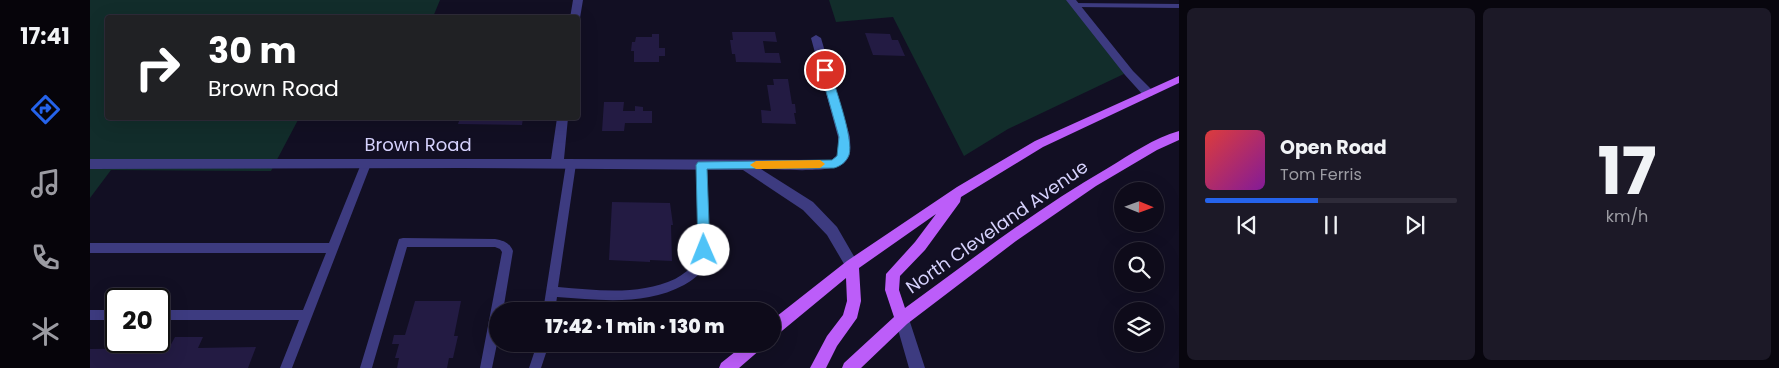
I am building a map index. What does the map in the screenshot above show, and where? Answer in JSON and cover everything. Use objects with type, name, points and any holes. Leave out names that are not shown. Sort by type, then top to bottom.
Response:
[{"type":"main road","points":[[781,323],[852,265],[960,190],[1039,144],[1179,79]]},
{"type":"main road","name":"North Cleveland Avenue","points":[[850,368],[902,319],[1011,238],[1092,183],[1179,135]]},
{"type":"main road","points":[[902,319],[892,290],[893,274],[920,246],[960,190]]},
{"type":"main road","points":[[818,368],[832,341],[850,318],[854,301],[852,265]]},
{"type":"main road","points":[[727,368],[746,352]]},
{"type":"street","points":[[576,15],[578,0]]},
{"type":"street","points":[[1073,3],[1129,73],[1148,93]]},
{"type":"street","name":"Brown Road","points":[[90,164],[834,164],[844,154],[844,137],[816,38]]},
{"type":"street","points":[[557,164],[562,120]]},
{"type":"street","points":[[747,165],[808,206],[832,231],[852,265]]},
{"type":"street","points":[[902,319],[917,368]]},
{"type":"lane","points":[[1073,3],[1179,6]]},
{"type":"lane","points":[[286,368],[366,164]]},
{"type":"lane","points":[[550,302],[571,164]]},
{"type":"lane","points":[[552,292],[644,294],[678,283],[702,265],[704,242],[702,165]]},
{"type":"lane","points":[[366,368],[403,242],[495,243],[504,245],[508,251],[486,368]]},
{"type":"lane","points":[[90,248],[333,248]]},
{"type":"lane","points":[[90,314],[105,315]]},
{"type":"lane","points":[[170,315],[306,315]]},
{"type":"lane","points":[[535,368],[540,352]]},
{"type":"green space","points":[[90,0],[440,0],[434,15],[105,15],[105,120],[298,120],[271,171],[111,170],[90,198]]},
{"type":"green space","points":[[829,0],[1071,0],[1128,72],[1008,129],[964,156],[893,17],[836,22]]},
{"type":"building","points":[[732,32],[775,32],[777,42],[763,41],[765,53],[779,53],[781,63],[736,62],[735,54],[732,54],[730,40],[733,40]]},
{"type":"building","points":[[865,33],[890,34],[892,40],[898,40],[905,56],[873,55]]},
{"type":"building","points":[[652,34],[659,34],[659,48],[665,48],[665,56],[659,56],[659,62],[634,62],[634,51],[631,51],[632,42],[635,42],[636,37],[652,37]]},
{"type":"building","points":[[773,79],[788,79],[792,104],[795,104],[796,124],[762,123],[761,110],[771,111],[767,85],[774,85]]},
{"type":"building","points":[[604,102],[624,102],[623,111],[635,111],[635,106],[643,107],[643,111],[652,111],[652,123],[625,123],[624,131],[602,131]]},
{"type":"building","points":[[459,120],[523,120],[522,125],[458,124]]},
{"type":"building","points":[[612,202],[670,203],[673,225],[671,225],[672,261],[609,260]]},
{"type":"building","points":[[415,301],[461,301],[454,336],[458,336],[453,358],[449,358],[447,368],[397,368],[399,358],[395,358],[399,344],[392,344],[394,335],[405,335]]},
{"type":"building","points":[[175,337],[203,337],[198,348],[256,347],[248,368],[90,368],[90,349],[105,349],[105,353],[170,353],[170,346]]},
{"type":"slow traffic","points":[[756,165],[820,164]]},
{"type":"route","points":[[704,250],[702,165],[834,164],[841,159],[844,154],[844,137],[825,70]]}]
